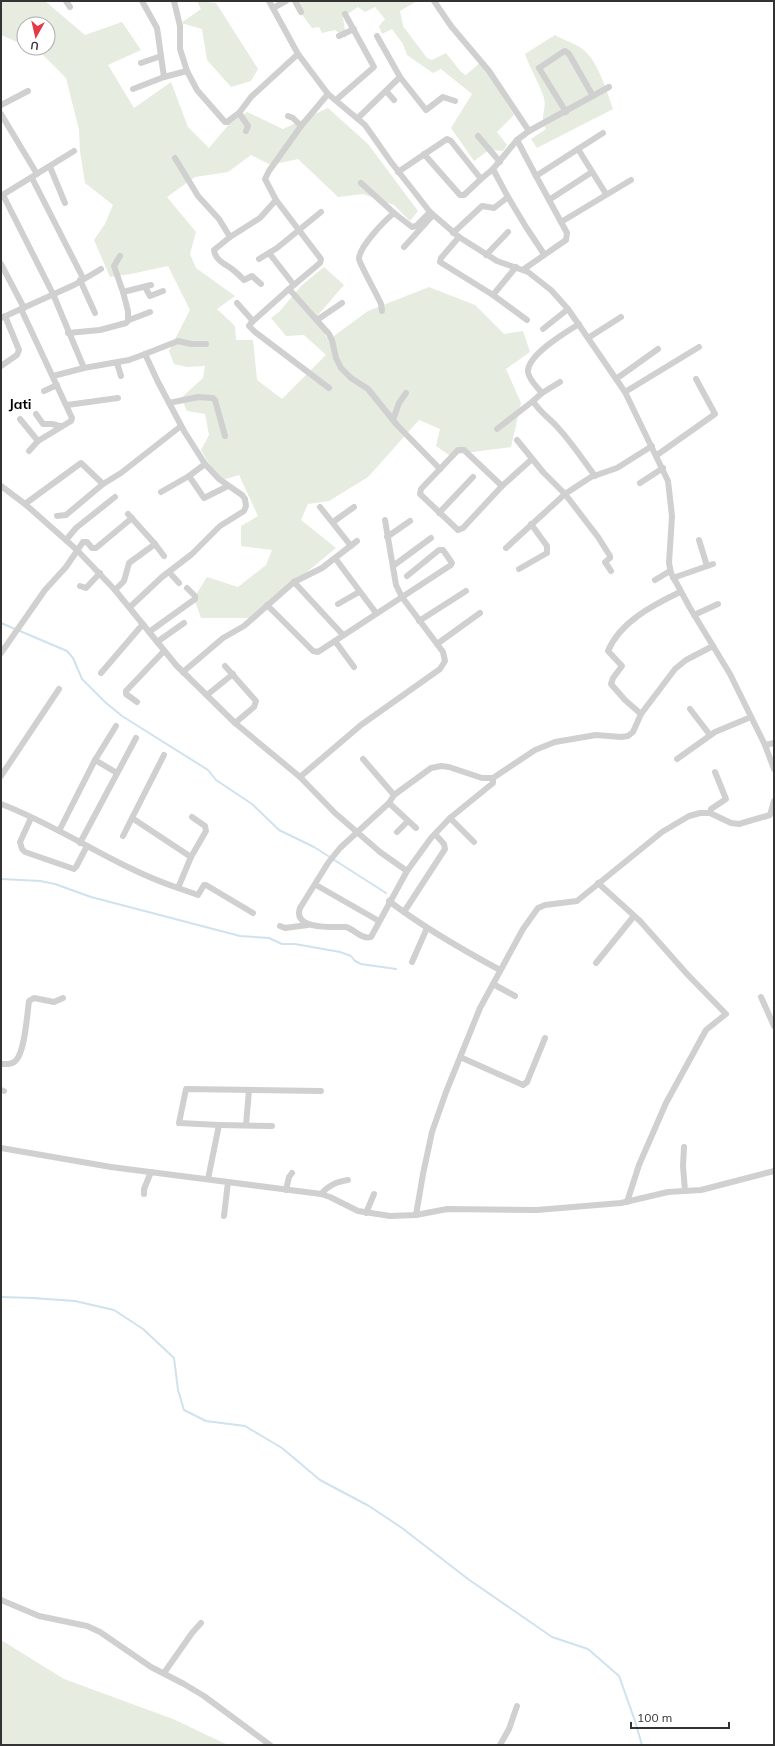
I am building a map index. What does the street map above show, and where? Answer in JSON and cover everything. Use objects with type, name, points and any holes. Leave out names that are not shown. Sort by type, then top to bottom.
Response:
[{"type":"street","points":[[66,1],[70,7]]},
{"type":"street","points":[[142,1],[157,28],[164,78]]},
{"type":"street","points":[[174,1],[180,26],[180,49],[187,71],[198,90],[224,122],[227,122],[239,113],[251,98],[298,54]]},
{"type":"street","points":[[269,1],[298,54],[328,94],[358,118],[431,213],[453,233],[486,255],[497,262],[524,269],[551,290],[579,324],[625,392],[657,455],[668,481],[672,513],[670,571],[680,592],[730,674],[765,745],[774,769]]},
{"type":"street","points":[[273,8],[286,1]]},
{"type":"street","points":[[294,1],[301,12]]},
{"type":"street","points":[[434,1],[451,26],[489,71],[529,131]]},
{"type":"street","points":[[336,100],[374,67],[346,14]]},
{"type":"street","points":[[339,36],[354,30]]},
{"type":"street","points":[[376,36],[400,77],[426,110],[443,97],[456,101]]},
{"type":"street","points":[[566,112],[539,69],[540,66],[557,55],[567,52],[593,96]]},
{"type":"street","points":[[141,63],[161,56]]},
{"type":"street","points":[[133,89],[187,71]]},
{"type":"street","points":[[358,118],[400,77]]},
{"type":"street","points":[[424,154],[460,195],[464,195],[500,162],[517,140],[529,131],[609,87]]},
{"type":"street","points":[[1,105],[28,91]]},
{"type":"street","points":[[386,91],[394,100]]},
{"type":"street","points":[[328,94],[301,126],[266,175],[266,182],[276,200],[321,257],[321,261],[249,326],[254,332],[329,388]]},
{"type":"street","points":[[239,113],[248,126],[246,131]]},
{"type":"street","points":[[1,114],[35,176],[82,279],[95,313]]},
{"type":"street","points":[[288,116],[293,118],[301,126]]},
{"type":"street","points":[[536,176],[603,133]]},
{"type":"street","points":[[478,136],[500,162]]},
{"type":"street","points":[[398,172],[445,140],[449,139],[481,179]]},
{"type":"street","points":[[517,140],[567,233],[566,240],[524,269]]},
{"type":"street","points":[[578,148],[606,194]]},
{"type":"street","points":[[74,151],[2,196],[53,294],[68,333],[74,342],[84,368]]},
{"type":"street","points":[[175,158],[198,196],[219,219],[230,237]]},
{"type":"street","points":[[50,167],[65,203]]},
{"type":"street","points":[[493,169],[508,197],[544,254]]},
{"type":"street","points":[[549,200],[592,172]]},
{"type":"street","points":[[561,222],[631,180]]},
{"type":"street","points":[[362,183],[394,213],[412,227],[416,226],[431,213]]},
{"type":"street","points":[[453,233],[482,206],[493,208],[508,197]]},
{"type":"street","points":[[261,284],[252,276],[244,280],[232,269],[223,265],[214,254],[214,250],[230,237],[260,218],[276,200]]},
{"type":"street","points":[[259,259],[269,253],[321,212]]},
{"type":"street","points":[[382,311],[381,304],[360,261],[360,256],[375,231],[394,213]]},
{"type":"street","points":[[404,247],[431,213]]},
{"type":"street","points":[[486,255],[508,232]]},
{"type":"street","points":[[459,237],[441,258],[440,262],[493,295],[527,320]]},
{"type":"street","points":[[269,253],[291,287],[329,334],[336,358],[341,368],[351,378],[368,388],[393,420],[440,469]]},
{"type":"street","points":[[120,256],[114,266],[128,311],[128,320]]},
{"type":"street","points":[[1,264],[67,405],[72,420],[60,426],[38,441],[29,451]]},
{"type":"street","points":[[493,295],[516,267]]},
{"type":"street","points":[[1,366],[17,355],[19,350],[3,317],[53,294],[101,269]]},
{"type":"street","points":[[122,292],[151,285]]},
{"type":"street","points":[[144,287],[150,296],[163,291]]},
{"type":"street","points":[[236,303],[253,321]]},
{"type":"street","points":[[317,320],[342,303]]},
{"type":"street","points":[[543,329],[568,309]]},
{"type":"street","points":[[68,333],[113,328],[126,323],[128,320],[150,312]]},
{"type":"street","points":[[588,338],[622,317]]},
{"type":"street","points":[[542,393],[529,376],[529,366],[546,348],[579,324]]},
{"type":"street","points":[[53,376],[84,368],[117,363],[178,341],[191,344],[206,344]]},
{"type":"street","points":[[625,392],[700,347]]},
{"type":"street","points":[[616,379],[658,349]]},
{"type":"street","points":[[130,607],[169,572],[192,554],[220,526],[246,509],[245,500],[219,479],[205,464],[181,426],[145,354]]},
{"type":"street","points":[[117,363],[121,376]]},
{"type":"street","points":[[657,455],[715,414],[696,379]]},
{"type":"street","points":[[497,429],[533,402],[542,393],[560,382]]},
{"type":"street","points":[[44,391],[57,385]]},
{"type":"street","points":[[393,420],[399,403],[406,394]]},
{"type":"street","points":[[67,405],[118,398]]},
{"type":"street","points":[[169,403],[192,398],[213,398],[215,400],[225,436]]},
{"type":"street","points":[[533,402],[561,431],[595,476]]},
{"type":"street","points":[[36,414],[43,424],[60,426]]},
{"type":"street","points":[[20,419],[38,441]]},
{"type":"street","points":[[57,516],[66,515],[103,484],[121,473],[181,426]]},
{"type":"street","points":[[517,440],[532,459],[565,494],[604,546],[610,557],[605,562],[611,571]]},
{"type":"street","points":[[506,548],[565,494],[595,476],[617,468],[652,446]]},
{"type":"street","points":[[502,486],[464,450],[458,450],[421,489],[419,493],[457,529],[460,529],[502,486],[532,459]]},
{"type":"street","points":[[25,504],[81,463],[103,484]]},
{"type":"street","points":[[161,492],[189,476],[205,464]]},
{"type":"street","points":[[640,483],[663,468]]},
{"type":"street","points":[[189,476],[204,498],[228,486]]},
{"type":"street","points":[[439,513],[472,477]]},
{"type":"street","points":[[1,486],[25,504],[66,540],[100,573],[130,607],[164,651],[183,672],[235,723],[300,777],[356,832],[380,852],[407,871]]},
{"type":"street","points":[[66,540],[76,528],[115,497]]},
{"type":"street","points":[[320,507],[350,546]]},
{"type":"street","points":[[333,522],[354,507]]},
{"type":"street","points":[[1,653],[46,590],[85,542],[92,548],[96,548],[130,516],[164,556]]},
{"type":"street","points":[[300,777],[356,729],[444,665],[445,656],[402,597],[396,585],[385,520]]},
{"type":"street","points":[[387,537],[410,521]]},
{"type":"street","points":[[520,569],[548,551],[547,546],[531,524]]},
{"type":"street","points":[[393,566],[431,538]]},
{"type":"street","points":[[673,578],[710,565],[699,540]]},
{"type":"street","points":[[183,672],[223,638],[244,626],[294,582],[315,572],[357,541]]},
{"type":"street","points":[[115,590],[124,580],[128,563],[155,544]]},
{"type":"street","points":[[267,605],[313,651],[318,652],[452,563],[441,549],[407,576]]},
{"type":"street","points":[[335,558],[376,613]]},
{"type":"street","points":[[654,580],[670,571]]},
{"type":"street","points":[[169,572],[179,583]]},
{"type":"street","points":[[80,586],[86,588],[100,573]]},
{"type":"street","points":[[294,582],[343,635]]},
{"type":"street","points":[[149,632],[195,599],[195,596],[187,588]]},
{"type":"street","points":[[419,620],[466,591]]},
{"type":"street","points":[[338,604],[359,592]]},
{"type":"street","points":[[641,714],[625,700],[611,684],[613,678],[622,666],[608,651],[618,634],[632,621],[650,608],[680,592]]},
{"type":"street","points":[[694,615],[718,604]]},
{"type":"street","points":[[437,644],[480,613]]},
{"type":"street","points":[[157,642],[184,623]]},
{"type":"street","points":[[101,673],[143,624]]},
{"type":"street","points":[[335,640],[354,666]]},
{"type":"street","points":[[309,925],[301,919],[299,913],[334,855],[356,832],[389,803],[394,795],[431,768],[441,766],[458,768],[482,778],[493,778],[535,750],[555,742],[596,735],[621,737],[628,736],[633,732],[641,714],[678,666],[713,646]]},
{"type":"street","points":[[137,702],[126,694],[126,691],[164,651]]},
{"type":"street","points":[[225,666],[256,699],[257,703],[235,723]]},
{"type":"street","points":[[207,695],[232,674]]},
{"type":"street","points":[[1,776],[59,689]]},
{"type":"street","points":[[690,709],[710,735]]},
{"type":"street","points":[[677,760],[720,729],[751,717]]},
{"type":"street","points":[[59,831],[95,760],[116,726]]},
{"type":"street","points":[[80,842],[136,738]]},
{"type":"street","points":[[765,745],[774,742]]},
{"type":"street","points":[[123,836],[164,755]]},
{"type":"street","points":[[363,759],[394,795]]},
{"type":"street","points":[[95,760],[117,773]]},
{"type":"street","points":[[710,813],[711,809],[726,799],[715,772]]},
{"type":"street","points":[[280,926],[285,928],[309,925],[346,927],[366,938],[372,935],[389,901],[407,871],[435,834],[450,818],[493,783],[493,778]]},
{"type":"street","points":[[416,1215],[432,1132],[460,1057],[480,1008],[500,970],[523,930],[539,907],[577,901],[677,822],[694,814],[710,813],[731,823],[743,823],[770,816],[774,801]]},
{"type":"street","points":[[389,803],[416,828]]},
{"type":"street","points":[[1,804],[59,831],[142,875],[198,895],[204,885],[206,885],[253,913]]},
{"type":"street","points":[[178,888],[191,857],[206,828],[192,817]]},
{"type":"street","points":[[31,818],[20,842],[22,849],[25,852],[74,869],[87,846]]},
{"type":"street","points":[[132,818],[144,824],[191,857]]},
{"type":"street","points":[[450,818],[474,842]]},
{"type":"street","points":[[397,832],[408,821]]},
{"type":"street","points":[[404,912],[444,850],[444,844],[435,834]]},
{"type":"street","points":[[598,883],[658,940],[687,974],[726,1014],[706,1030],[666,1103],[641,1158],[627,1202]]},
{"type":"street","points":[[316,885],[379,921]]},
{"type":"street","points":[[389,901],[427,928],[462,950],[500,970]]},
{"type":"street","points":[[596,963],[634,916]]},
{"type":"street","points":[[412,962],[427,928]]},
{"type":"street","points":[[493,984],[515,996]]},
{"type":"street","points":[[761,997],[774,1026]]},
{"type":"street","points":[[1,1064],[10,1064],[18,1058],[23,1041],[31,999],[34,998],[54,1002],[64,998]]},
{"type":"street","points":[[460,1057],[523,1085],[527,1082],[545,1038]]},
{"type":"street","points":[[272,1126],[180,1124],[186,1089],[321,1092]]},
{"type":"street","points":[[246,1125],[249,1090]]},
{"type":"street","points":[[208,1179],[219,1125]]},
{"type":"street","points":[[684,1147],[683,1166],[685,1191]]},
{"type":"street","points":[[1,1148],[112,1167],[321,1194],[366,1213],[390,1216],[416,1215],[447,1209],[537,1210],[627,1202],[668,1192],[701,1190],[774,1172]]},
{"type":"street","points":[[144,1194],[144,1189],[151,1172]]},
{"type":"street","points":[[286,1190],[289,1177],[292,1173]]},
{"type":"street","points":[[321,1194],[333,1184],[348,1180]]},
{"type":"street","points":[[224,1216],[228,1182]]},
{"type":"street","points":[[366,1213],[374,1194]]},
{"type":"street","points":[[1,1600],[44,1617],[71,1622],[95,1629],[151,1667],[204,1696],[270,1745]]},
{"type":"street","points":[[164,1673],[184,1643],[200,1623]]},
{"type":"street","points":[[500,1745],[509,1729],[517,1706]]},
{"type":"shaded area","points":[[1,1],[45,1],[85,35],[122,22],[141,50],[108,65],[134,108],[171,82],[188,127],[209,148],[230,123],[247,112],[283,129],[328,108],[368,144],[418,211],[410,221],[394,205],[363,194],[338,197],[298,159],[271,165],[251,155],[228,172],[195,177],[167,197],[196,232],[190,254],[196,268],[235,296],[217,309],[235,326],[236,340],[253,340],[257,380],[282,399],[326,355],[304,335],[286,336],[271,318],[279,312],[302,285],[324,267],[344,285],[318,315],[326,337],[334,336],[368,311],[429,287],[475,305],[504,334],[523,331],[530,352],[506,369],[521,403],[511,447],[449,455],[436,446],[440,429],[419,420],[368,477],[329,501],[308,504],[301,520],[336,548],[251,618],[201,618],[194,598],[207,577],[238,587],[266,565],[272,550],[241,546],[241,526],[258,516],[239,475],[219,481],[201,450],[209,435],[205,414],[187,411],[181,398],[203,378],[205,366],[187,367],[174,364],[169,351],[190,310],[168,266],[110,277],[94,240],[105,224],[113,205],[85,183],[80,151],[79,130],[66,78],[44,56],[56,56],[56,16],[16,16],[16,42],[1,35]]},
{"type":"shaded area","points":[[197,1],[216,3],[258,69],[251,81],[231,87],[207,60],[202,29],[181,23],[201,9]]},
{"type":"shaded area","points":[[292,1],[417,1],[400,11],[403,26],[427,58],[432,60],[446,53],[461,72],[466,75],[481,62],[514,115],[497,132],[507,145],[503,151],[489,150],[474,161],[451,128],[472,94],[441,69],[433,73],[407,55],[403,44],[392,29],[382,34],[379,26],[385,19],[375,7],[365,12],[358,7],[343,17],[346,38],[335,30],[322,33],[319,27],[312,28]]},
{"type":"shaded area","points":[[555,35],[580,47],[591,58],[602,80],[613,109],[537,148],[531,139],[546,129],[543,121],[545,102],[525,54]]},
{"type":"shaded area","points":[[1,1640],[64,1679],[173,1719],[228,1745],[1,1745]]},
{"type":"waterway","points":[[1,623],[67,651],[73,658],[82,679],[105,702],[122,716],[208,770],[216,780],[252,804],[279,830],[314,847],[386,893]]},
{"type":"waterway","points":[[1,879],[40,881],[55,884],[91,897],[240,936],[269,938],[282,944],[295,944],[340,952],[351,956],[355,961],[361,964],[396,969]]},
{"type":"waterway","points":[[1,1297],[75,1301],[114,1310],[143,1329],[174,1358],[178,1390],[184,1410],[206,1421],[245,1426],[282,1448],[320,1480],[369,1506],[402,1528],[468,1579],[552,1637],[588,1649],[619,1676],[642,1745]]},
{"type":"district","name":"Jati","points":[[20,404]]}]
